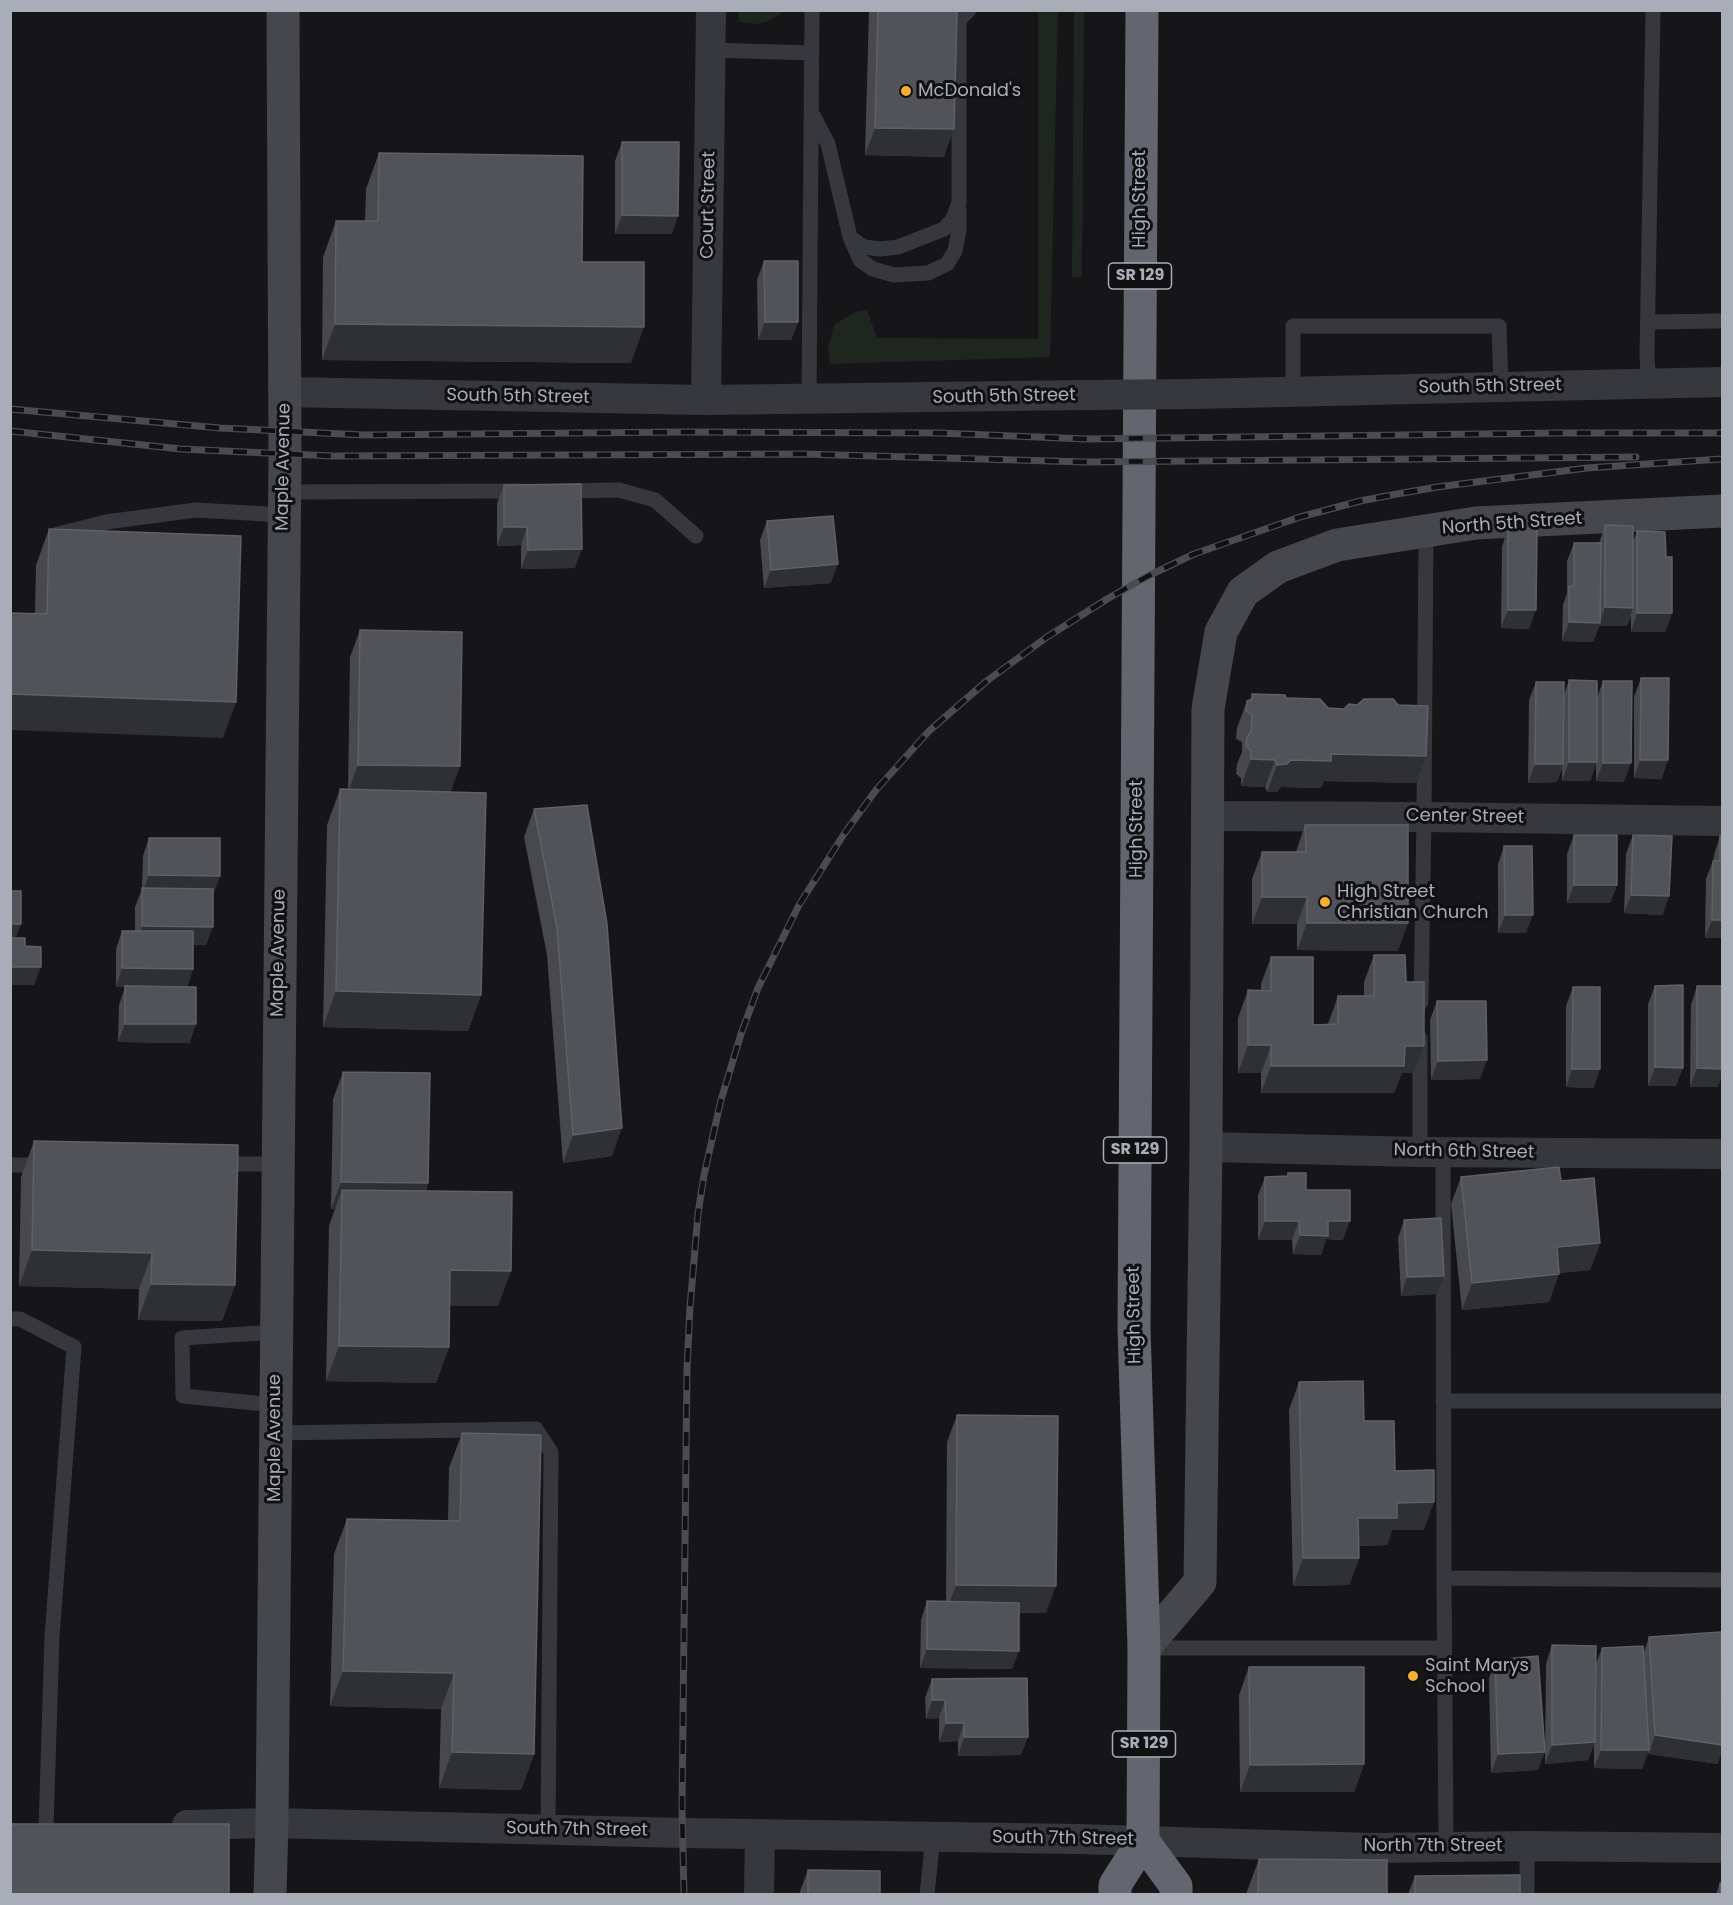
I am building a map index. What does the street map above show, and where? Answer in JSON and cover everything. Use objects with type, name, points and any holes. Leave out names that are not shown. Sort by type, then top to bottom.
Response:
[{"type":"highway","name":"High Street","points":[[1142,10],[1134,1328],[1144,1648],[1143,1841]]},
{"type":"highway","points":[[1115,1894],[1115,1885],[1143,1841],[1176,1886],[1176,1894]]},
{"type":"street","name":"Maple Avenue","points":[[270,1894],[285,392],[283,10]]},
{"type":"street","name":"Court Street","points":[[706,400],[711,10]]},
{"type":"street","name":"South 5th Street","points":[[285,392],[809,400],[1722,382]]},
{"type":"street","name":"North 5th Street","points":[[1208,816],[1208,709],[1221,633],[1243,591],[1278,567],[1337,545],[1476,523],[1722,511]]},
{"type":"street","points":[[1144,1648],[1200,1582],[1208,816]]},
{"type":"street","name":"Center Street","points":[[1208,816],[1722,821]]},
{"type":"street","name":"North 6th Street","points":[[1206,1147],[1432,1152],[1722,1154]]},
{"type":"street","name":"South 7th Street","points":[[166,1826],[272,1823],[1143,1841]]},
{"type":"street","points":[[759,1894],[760,1834]]},
{"type":"street","name":"North 7th Street","points":[[1143,1841],[1372,1848],[1527,1846],[1722,1848]]},
{"type":"lane","points":[[809,400],[813,10]]},
{"type":"lane","points":[[812,113],[828,144],[850,237],[860,260],[873,269],[894,275],[928,273],[947,264],[955,251],[959,230],[959,20],[969,10]]},
{"type":"lane","points":[[1649,383],[1653,10]]},
{"type":"lane","points":[[711,50],[812,53]]},
{"type":"lane","points":[[850,237],[864,246],[880,249],[898,247],[944,229],[952,219],[959,202]]},
{"type":"lane","points":[[1648,322],[1722,321]]},
{"type":"lane","points":[[1293,391],[1293,326],[1499,326],[1501,387]]},
{"type":"lane","points":[[58,534],[105,522],[196,510],[542,491],[619,490],[655,500],[696,536]]},
{"type":"lane","points":[[1426,531],[1419,1113],[1432,1152],[1443,1401],[1446,1847]]},
{"type":"lane","points":[[205,1164],[277,1164]]},
{"type":"lane","points":[[10,1165],[56,1165]]},
{"type":"lane","points":[[10,1319],[20,1319],[74,1347],[52,1637],[46,1828]]},
{"type":"lane","points":[[276,1332],[182,1338],[183,1396],[275,1419],[536,1429],[551,1452],[548,1830]]},
{"type":"lane","points":[[1443,1401],[1722,1401]]},
{"type":"lane","points":[[1444,1578],[1722,1580]]},
{"type":"lane","points":[[1144,1648],[1444,1648]]},
{"type":"lane","points":[[933,1837],[927,1894],[933,1894]]},
{"type":"lane","points":[[1527,1846],[1527,1894]]},
{"type":"shaded area","points":[[739,10],[782,11],[769,21],[758,24],[739,22]]},
{"type":"shaded area","points":[[1084,10],[1082,277],[1072,277],[1074,11]]},
{"type":"shaded area","points":[[1038,11],[1058,11],[1050,357],[830,364],[828,347],[834,325],[855,312],[867,310],[877,338],[1038,339]]},
{"type":"building","name":"McDonald's","points":[[878,10],[957,10],[954,129],[875,128]]},
{"type":"building","points":[[622,142],[679,142],[678,216],[622,215]]},
{"type":"building","points":[[379,153],[583,156],[582,262],[644,262],[644,327],[335,324],[336,221],[378,221]]},
{"type":"building","points":[[764,261],[798,261],[798,322],[765,322]]},
{"type":"building","points":[[581,484],[582,549],[528,550],[527,527],[504,527],[504,485]]},
{"type":"building","points":[[833,516],[838,564],[771,570],[767,521]]},
{"type":"building","points":[[1605,525],[1633,526],[1633,608],[1605,607]]},
{"type":"building","points":[[1508,528],[1537,528],[1536,610],[1508,610]]},
{"type":"building","points":[[49,529],[241,536],[236,702],[10,694],[10,613],[47,614]]},
{"type":"building","points":[[1637,531],[1665,532],[1666,557],[1672,557],[1672,613],[1637,613]]},
{"type":"building","points":[[1574,543],[1601,543],[1600,623],[1569,622],[1569,586],[1574,586]]},
{"type":"building","points":[[360,630],[462,632],[460,766],[358,765]]},
{"type":"building","points":[[1641,678],[1669,678],[1668,760],[1640,760]]},
{"type":"building","points":[[1569,680],[1597,681],[1597,762],[1569,762]]},
{"type":"building","points":[[1603,681],[1632,681],[1631,763],[1603,763]]},
{"type":"building","points":[[1536,682],[1564,682],[1563,764],[1535,764]]},
{"type":"building","points":[[1252,694],[1320,699],[1328,708],[1344,709],[1349,704],[1357,705],[1364,699],[1393,699],[1398,705],[1428,706],[1426,756],[1331,754],[1331,761],[1291,760],[1287,764],[1277,765],[1275,760],[1251,759],[1251,751],[1246,746],[1247,737],[1251,732],[1252,715],[1246,711],[1247,701],[1252,699]]},
{"type":"building","points":[[340,789],[486,793],[481,995],[336,991]]},
{"type":"building","points":[[587,805],[607,924],[622,1128],[573,1135],[557,928],[534,809]]},
{"type":"building","name":"High Street Christian Church","points":[[1305,825],[1408,825],[1408,923],[1307,923],[1307,897],[1262,897],[1262,852],[1306,852]]},
{"type":"building","points":[[1574,835],[1617,835],[1617,885],[1574,885]]},
{"type":"building","points":[[1633,835],[1672,836],[1669,896],[1631,895]]},
{"type":"building","points":[[1720,836],[1722,836],[1722,920],[1712,920],[1713,861],[1720,861]]},
{"type":"building","points":[[149,838],[220,838],[220,876],[149,875]]},
{"type":"building","points":[[1504,846],[1532,846],[1533,915],[1505,915]]},
{"type":"building","points":[[142,888],[213,889],[213,927],[142,926]]},
{"type":"building","points":[[10,891],[21,891],[21,924],[10,924]]},
{"type":"building","points":[[122,931],[193,931],[193,969],[122,968]]},
{"type":"building","points":[[10,938],[25,938],[25,946],[41,947],[41,967],[10,967]]},
{"type":"building","points":[[1374,955],[1405,955],[1406,982],[1424,982],[1424,1046],[1405,1046],[1404,1066],[1271,1066],[1271,1045],[1248,1045],[1248,990],[1271,991],[1271,957],[1313,957],[1313,1025],[1338,1024],[1338,996],[1374,996]]},
{"type":"building","points":[[1683,985],[1683,1068],[1655,1067],[1655,986]]},
{"type":"building","points":[[125,986],[196,987],[196,1024],[125,1024]]},
{"type":"building","points":[[1697,986],[1722,986],[1722,1069],[1697,1068]]},
{"type":"building","points":[[1573,987],[1600,987],[1600,1069],[1572,1069]]},
{"type":"building","points":[[1437,1001],[1486,1001],[1487,1060],[1438,1061]]},
{"type":"building","points":[[343,1072],[430,1073],[428,1183],[341,1182]]},
{"type":"building","points":[[34,1141],[238,1145],[235,1285],[151,1284],[152,1253],[32,1250]]},
{"type":"building","points":[[1559,1167],[1561,1181],[1594,1178],[1600,1243],[1557,1247],[1559,1274],[1472,1283],[1461,1177]]},
{"type":"building","points":[[1288,1173],[1306,1173],[1306,1190],[1350,1190],[1350,1221],[1328,1221],[1328,1236],[1300,1235],[1299,1221],[1265,1221],[1265,1177],[1288,1176]]},
{"type":"building","points":[[342,1190],[512,1192],[511,1271],[450,1270],[449,1347],[339,1346]]},
{"type":"building","points":[[1441,1218],[1444,1276],[1407,1277],[1404,1220]]},
{"type":"building","points":[[1363,1381],[1364,1421],[1394,1421],[1395,1471],[1434,1470],[1434,1502],[1397,1503],[1397,1518],[1358,1518],[1359,1558],[1303,1558],[1299,1382]]},
{"type":"building","points":[[957,1415],[1058,1416],[1056,1586],[956,1585]]},
{"type":"building","points":[[462,1433],[541,1435],[534,1754],[452,1752],[454,1673],[343,1671],[347,1519],[460,1521]]},
{"type":"building","points":[[927,1601],[1019,1603],[1019,1651],[927,1649]]},
{"type":"building","points":[[1721,1632],[1722,1745],[1655,1735],[1649,1637]]},
{"type":"building","points":[[1552,1645],[1596,1646],[1595,1742],[1552,1745]]},
{"type":"building","points":[[1643,1646],[1649,1750],[1601,1750],[1602,1648]]},
{"type":"building","points":[[1538,1656],[1545,1752],[1498,1754],[1495,1660]]},
{"type":"building","points":[[1249,1667],[1364,1667],[1364,1764],[1250,1765]]},
{"type":"building","points":[[1027,1678],[1028,1737],[964,1737],[964,1723],[946,1723],[945,1700],[932,1700],[932,1679]]},
{"type":"building","points":[[10,1824],[229,1824],[229,1894],[10,1894]]},
{"type":"building","points":[[1259,1859],[1387,1860],[1387,1894],[1258,1894]]},
{"type":"building","points":[[808,1870],[880,1871],[880,1894],[808,1894]]},
{"type":"building","points":[[1520,1875],[1520,1894],[1415,1894],[1415,1876]]},
{"type":"railway","points":[[10,409],[220,428],[364,435],[682,432],[939,433],[1086,439],[1722,433]]},
{"type":"railway","points":[[10,431],[181,449],[332,456],[803,454],[1086,462],[1636,457]]},
{"type":"railway","points":[[684,1894],[682,1806],[687,1369],[698,1214],[704,1175],[721,1100],[758,988],[799,905],[844,834],[876,790],[929,731],[988,680],[1047,637],[1107,599],[1194,554],[1300,517],[1397,494],[1587,468],[1722,459]]},
{"type":"place","name":"McDonald's","points":[[906,91]]},
{"type":"place","name":"High Street Christian Church","points":[[1325,902]]},
{"type":"place","name":"Saint Marys School","points":[[1413,1676]]}]
